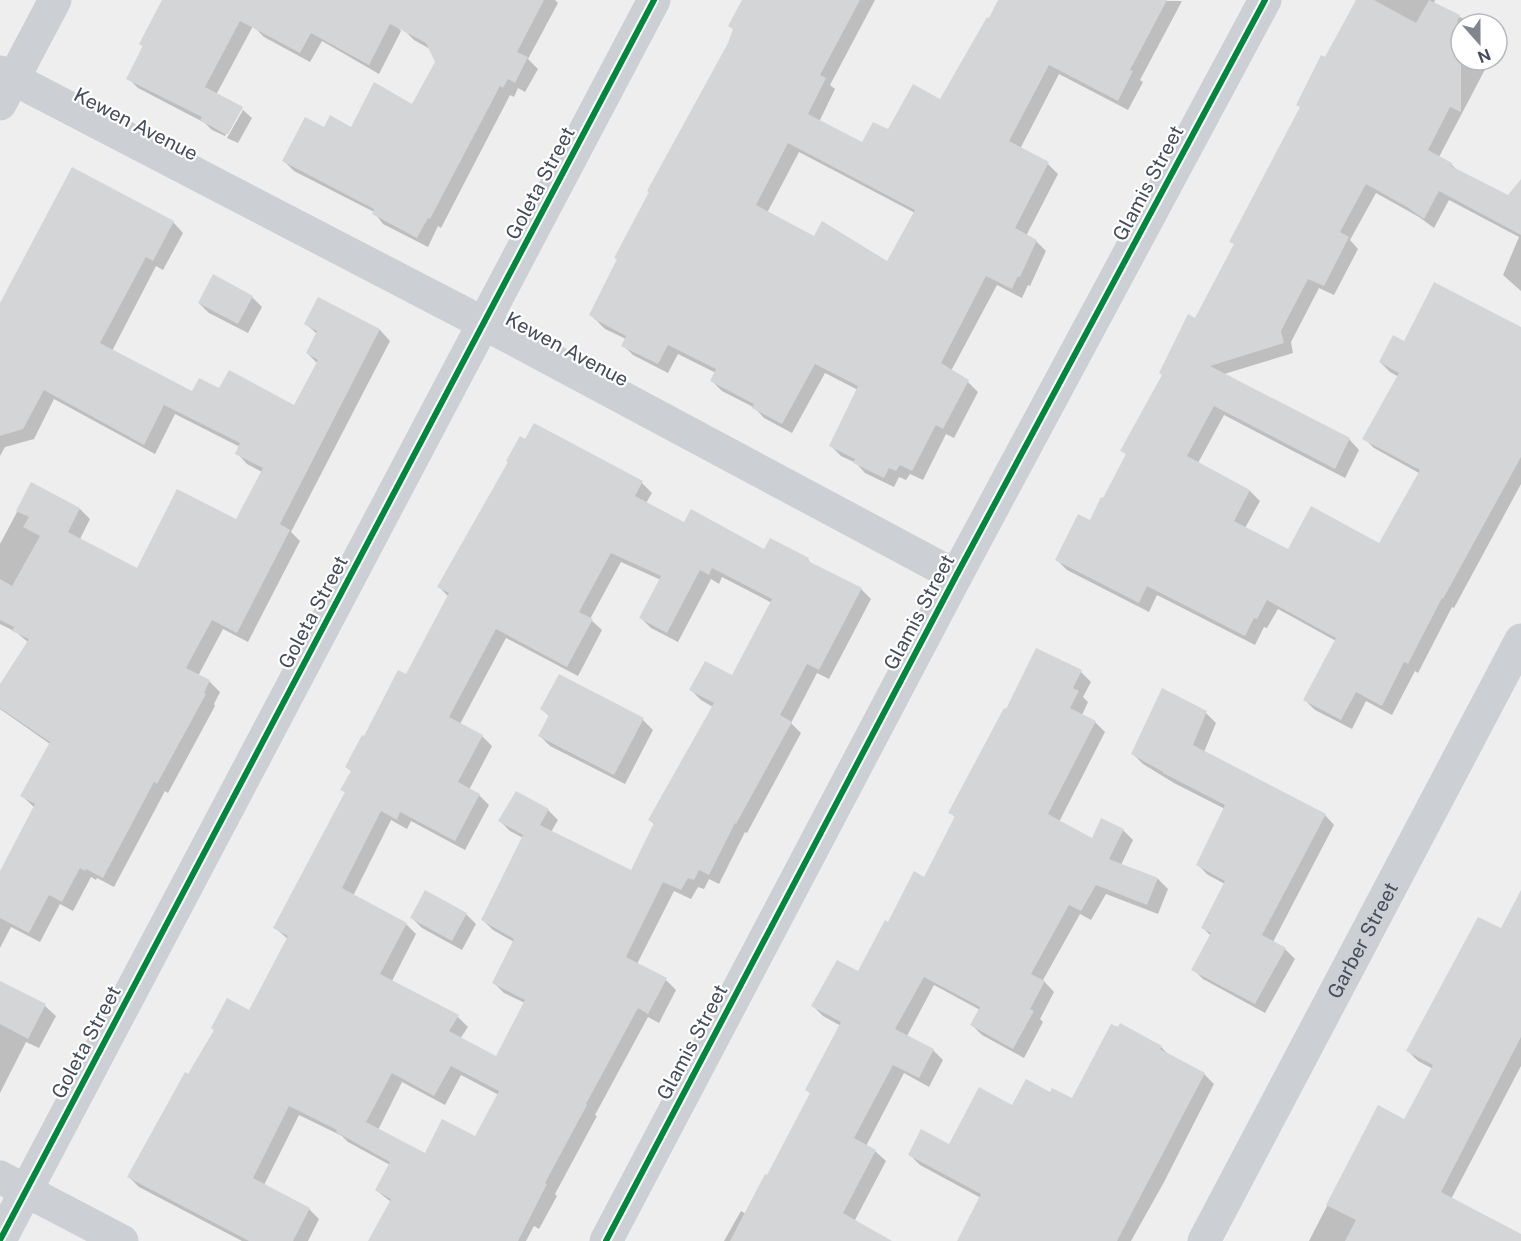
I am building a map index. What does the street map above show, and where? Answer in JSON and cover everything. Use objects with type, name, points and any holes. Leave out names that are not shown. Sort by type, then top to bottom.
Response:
[{"type":"street","points":[[4,85],[55,0]]},
{"type":"street","name":"Goleta Street","points":[[0,1240],[13,1184],[485,324],[654,0]]},
{"type":"street","name":"Glamis Street","points":[[606,1241],[956,576],[1265,0]]},
{"type":"street","name":"Kewen Avenue","points":[[4,85],[485,324],[956,576]]},
{"type":"street","name":"Garber Street","points":[[1204,1241],[1521,640]]},
{"type":"street","points":[[13,1184],[122,1241]]},
{"type":"building","points":[[162,0],[544,0],[517,52],[528,57],[515,83],[508,79],[503,88],[500,86],[430,219],[428,218],[417,238],[372,214],[374,209],[282,161],[305,117],[324,127],[330,115],[351,127],[374,82],[412,104],[435,62],[426,43],[390,24],[369,65],[311,33],[300,53],[240,21],[205,87],[243,107],[228,134],[225,134],[200,120],[202,117],[126,79],[143,46],[139,44]]},
{"type":"building","points":[[742,0],[860,0],[820,75],[826,78],[808,114],[862,142],[873,122],[888,129],[913,84],[940,99],[998,0],[1167,0],[1130,70],[1133,71],[1118,101],[1049,65],[1009,141],[1049,162],[1015,228],[1037,240],[1012,289],[986,276],[941,363],[969,380],[943,429],[936,425],[912,471],[900,465],[896,471],[889,468],[884,478],[853,463],[855,459],[829,446],[858,386],[815,364],[782,424],[752,408],[754,404],[710,381],[716,369],[668,345],[658,364],[621,346],[626,336],[589,315],[617,259],[614,258],[649,192],[647,191],[728,43],[733,29],[728,26]],"holes":[[[788,143],[915,210],[887,261],[822,221],[814,236],[756,205]]]},
{"type":"building","points":[[1356,0],[1374,0],[1416,23],[1429,0],[1454,12],[1449,12],[1449,72],[1461,72],[1461,112],[1450,107],[1428,150],[1452,163],[1451,166],[1508,195],[1521,179],[1521,235],[1439,191],[1424,219],[1366,184],[1340,232],[1349,237],[1324,286],[1308,279],[1281,331],[1284,343],[1210,366],[1350,438],[1335,469],[1214,406],[1187,456],[1250,490],[1234,521],[1288,549],[1311,506],[1379,543],[1420,470],[1362,439],[1399,373],[1379,362],[1393,335],[1404,341],[1434,282],[1521,327],[1521,457],[1408,664],[1404,662],[1382,706],[1356,692],[1341,720],[1303,700],[1336,638],[1267,600],[1245,636],[1147,586],[1139,603],[1055,560],[1078,514],[1090,520],[1101,497],[1103,498],[1126,454],[1120,451],[1162,375],[1159,373],[1188,314],[1195,318],[1234,244],[1229,242],[1300,107],[1296,105],[1321,55],[1325,57]]},
{"type":"building","points":[[72,167],[174,221],[153,261],[146,257],[100,343],[192,391],[199,378],[219,388],[229,370],[294,405],[318,360],[306,353],[317,331],[304,324],[318,297],[380,329],[280,524],[290,530],[237,633],[212,620],[186,668],[210,680],[204,693],[206,694],[157,784],[154,782],[103,878],[80,868],[62,902],[49,895],[29,933],[0,918],[0,871],[35,804],[20,796],[50,742],[0,708],[0,684],[29,639],[12,631],[14,627],[0,620],[0,579],[12,586],[40,536],[23,527],[29,517],[16,511],[31,482],[80,508],[68,532],[137,568],[177,489],[236,519],[263,468],[235,454],[240,443],[164,405],[144,445],[44,390],[23,429],[0,436],[0,303]]},
{"type":"building","points":[[213,274],[253,296],[238,324],[198,303]]},
{"type":"building","points":[[534,423],[643,481],[635,496],[684,522],[691,509],[764,549],[770,538],[809,558],[808,561],[862,588],[819,670],[807,664],[780,715],[792,722],[735,823],[709,875],[699,870],[694,880],[688,878],[681,890],[663,882],[626,957],[667,978],[648,1014],[638,1008],[545,1183],[547,1184],[518,1241],[368,1241],[391,1199],[375,1190],[390,1162],[336,1132],[337,1130],[289,1106],[253,1178],[310,1208],[293,1241],[249,1241],[127,1177],[185,1072],[188,1074],[214,1030],[211,1028],[227,998],[249,1010],[288,936],[273,928],[345,792],[340,790],[351,771],[345,767],[362,735],[364,736],[398,670],[406,674],[449,593],[437,587],[508,462],[506,461],[520,436],[525,439]],"holes":[[[611,553],[661,576],[639,618],[667,633],[700,570],[709,575],[712,568],[772,599],[732,675],[705,661],[689,690],[714,703],[648,820],[654,823],[631,870],[540,825],[549,809],[516,791],[498,821],[523,835],[481,920],[514,939],[492,983],[525,1000],[496,1056],[449,1031],[459,1015],[380,974],[407,923],[342,888],[381,811],[397,820],[400,812],[455,841],[480,794],[458,782],[483,735],[449,717],[496,629],[567,667],[593,619],[579,612]],[[451,1066],[499,1091],[475,1136],[442,1119],[425,1153],[366,1122],[392,1073],[434,1096]]]},
{"type":"building","points":[[1036,648],[1082,670],[1073,688],[1079,691],[1070,708],[1096,721],[1048,814],[1092,838],[1101,818],[1124,829],[1109,859],[1158,878],[1147,905],[1096,885],[1081,911],[1069,905],[1031,974],[1045,981],[1030,1009],[1034,1011],[1013,1049],[970,1025],[980,1007],[924,977],[895,1029],[934,1049],[919,1078],[893,1065],[854,1138],[876,1150],[843,1213],[892,1241],[730,1241],[810,1093],[805,1090],[841,1022],[811,1006],[837,960],[858,971],[885,920],[888,922],[914,871],[924,877],[955,816],[948,813],[1004,708],[1006,709]]},
{"type":"building","points":[[559,674],[644,718],[614,775],[538,736],[549,715],[540,709]]},
{"type":"building","points":[[1162,688],[1207,711],[1193,745],[1326,814],[1262,935],[1286,948],[1255,1004],[1191,970],[1211,933],[1201,928],[1225,881],[1196,865],[1225,805],[1131,754]]},
{"type":"building","points":[[425,890],[467,913],[452,941],[410,918]]},
{"type":"building","points":[[1521,890],[1521,1037],[1441,1192],[1521,1234],[1521,1241],[1345,1241],[1356,1220],[1326,1205],[1378,1105],[1404,1119],[1433,1065],[1406,1051],[1478,917],[1501,928]]},
{"type":"building","points":[[0,981],[46,1004],[28,1039],[0,1024]]},
{"type":"building","points":[[1120,1023],[1162,1046],[1160,1049],[1205,1073],[1117,1241],[957,1241],[981,1194],[908,1155],[921,1129],[949,1144],[979,1087],[1012,1105],[1026,1079],[1050,1092],[1052,1088],[1072,1098],[1111,1024],[1118,1027]]},
{"type":"cycle path","points":[[0,1240],[654,0]]},
{"type":"cycle path","points":[[606,1241],[956,576],[1265,0]]}]
